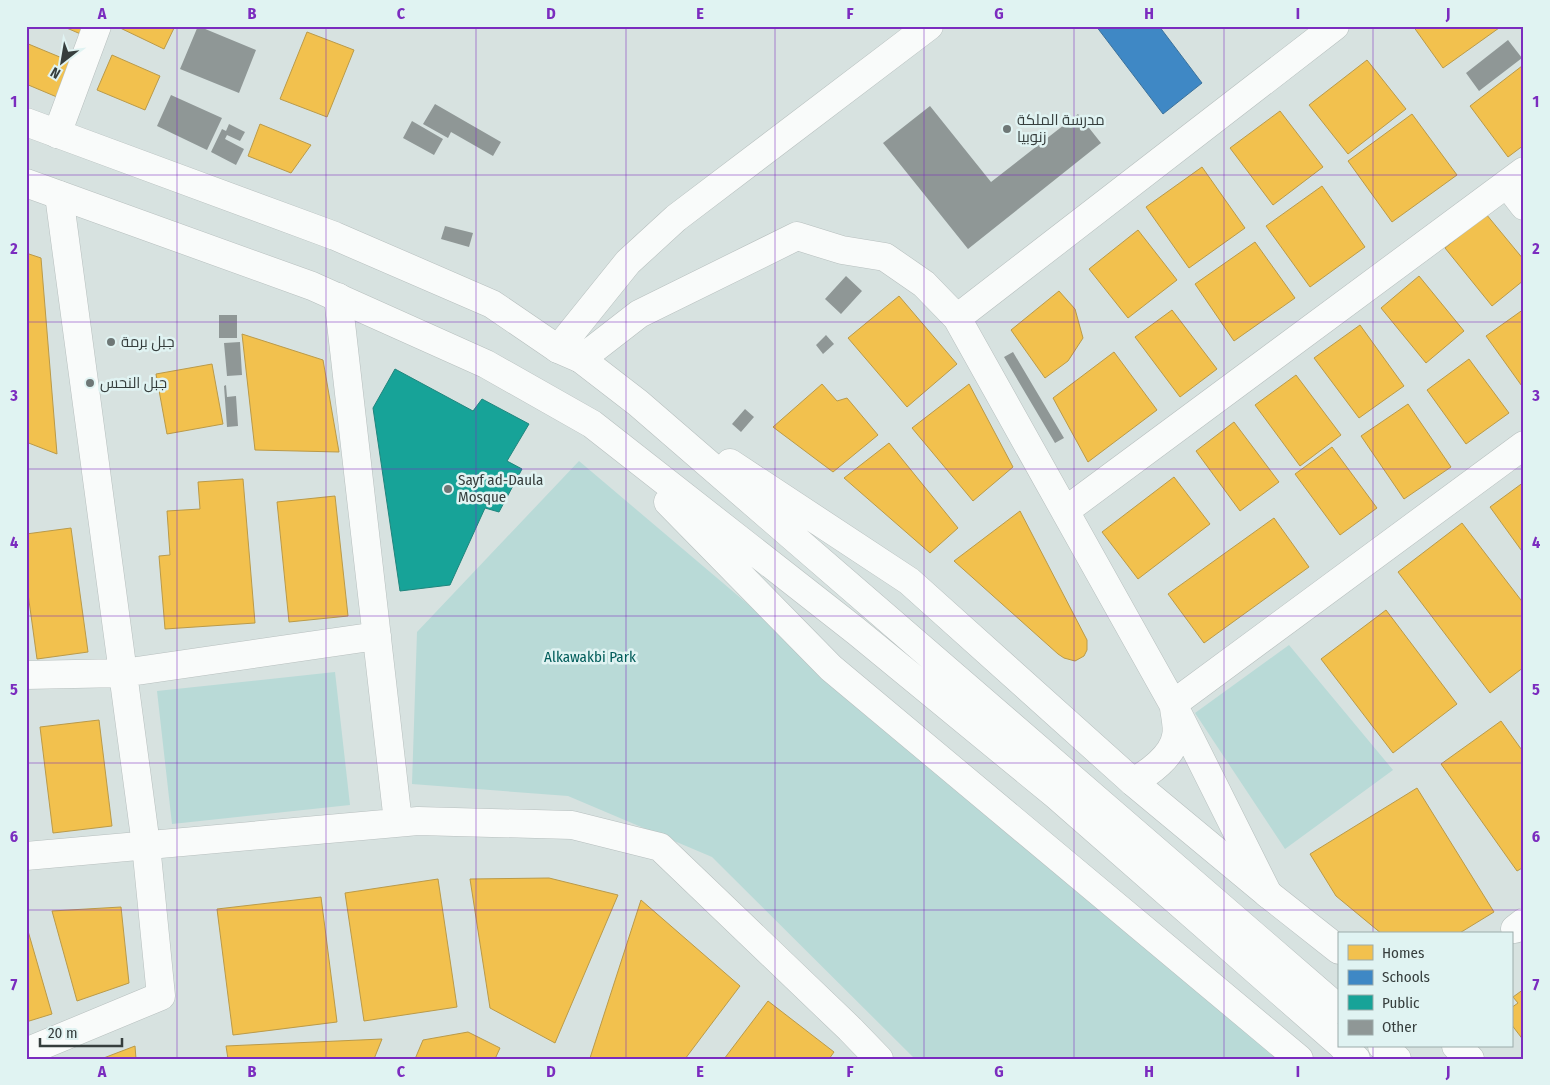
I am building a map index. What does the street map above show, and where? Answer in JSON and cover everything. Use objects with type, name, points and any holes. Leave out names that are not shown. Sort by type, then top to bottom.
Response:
[{"type":"street","points":[[57,134],[97,26]]},
{"type":"street","points":[[570,354],[628,262],[676,218],[929,26]]},
{"type":"street","points":[[957,318],[1335,26]]},
{"type":"street","points":[[26,122],[335,236],[492,304],[570,354],[638,403],[909,581],[1133,782],[1338,949]]},
{"type":"street","points":[[1065,511],[1515,177],[1524,206]]},
{"type":"street","points":[[26,183],[338,297],[486,364],[592,424],[856,631],[1049,790],[1338,1042]]},
{"type":"street","points":[[26,1052],[161,996],[146,845],[59,195]]},
{"type":"street","points":[[570,354],[639,314],[797,236],[842,250],[884,257],[924,284],[957,318],[1174,704],[1268,894]]},
{"type":"street","points":[[338,297],[398,822]]},
{"type":"street","points":[[638,403],[1338,1008]]},
{"type":"street","points":[[592,424],[831,668],[1299,1059]]},
{"type":"street","points":[[1174,704],[1524,445]]},
{"type":"street","points":[[26,675],[123,673],[377,636]]},
{"type":"street","points":[[1133,782],[1147,775],[1168,752],[1176,736],[1174,704]]},
{"type":"street","points":[[26,856],[418,820],[572,825],[660,847],[879,1059]]},
{"type":"street","points":[[1344,1048],[1356,1059]]},
{"type":"street","points":[[1384,1048],[1397,1059]]},
{"type":"street","points":[[1458,1048],[1470,1059]]},
{"type":"green space","name":"Alkawakbi Park","points":[[579,461],[1285,1059],[915,1059],[712,857],[568,796],[412,784],[417,632]]},
{"type":"green space","points":[[1289,645],[1393,770],[1285,849],[1195,713]]},
{"type":"green space","points":[[335,672],[350,805],[172,824],[157,691]]},
{"type":"building: Homes","points":[[62,26],[87,26],[83,35]]},
{"type":"building: Homes","points":[[116,26],[175,26],[164,49]]},
{"type":"building: Homes","points":[[1413,26],[1498,26],[1499,28],[1443,68]]},
{"type":"building: Homes","points":[[307,32],[354,50],[327,117],[280,99]]},
{"type":"building: Homes","points":[[26,43],[79,65],[64,100],[26,84]]},
{"type":"building: Homes","points":[[112,55],[160,76],[145,110],[97,90]]},
{"type":"building: Homes","points":[[1367,60],[1406,109],[1348,154],[1309,105]]},
{"type":"building: Homes","points":[[1522,66],[1524,68],[1524,145],[1508,157],[1470,106]]},
{"type":"building: Homes","points":[[1280,111],[1323,167],[1273,205],[1230,148]]},
{"type":"building: Homes","points":[[1412,114],[1457,175],[1392,222],[1348,161]]},
{"type":"building: Homes","points":[[260,124],[311,145],[291,173],[248,156]]},
{"type":"building: Homes","points":[[1202,167],[1245,228],[1189,268],[1146,207]]},
{"type":"building: Homes","points":[[1322,186],[1365,247],[1310,287],[1266,226]]},
{"type":"building: Homes","points":[[1486,214],[1524,260],[1524,280],[1492,306],[1445,248]]},
{"type":"building: Homes","points":[[1138,230],[1177,280],[1128,318],[1089,269]]},
{"type":"building: Homes","points":[[1255,242],[1295,298],[1234,341],[1195,284]]},
{"type":"building: Homes","points":[[26,253],[41,258],[57,454],[26,442]]},
{"type":"building: Homes","points":[[1419,276],[1464,331],[1426,363],[1381,308]]},
{"type":"building: Homes","points":[[1059,291],[1075,309],[1083,338],[1068,361],[1045,378],[1011,330]]},
{"type":"building: Homes","points":[[899,296],[957,364],[907,407],[848,338]]},
{"type":"building: Homes","points":[[1524,309],[1524,389],[1486,336]]},
{"type":"building: Homes","points":[[1172,310],[1217,369],[1180,397],[1135,337]]},
{"type":"building: Homes","points":[[1360,325],[1404,386],[1359,418],[1314,358]]},
{"type":"building: Homes","points":[[242,334],[323,360],[339,452],[255,450]]},
{"type":"building: Homes","points":[[1114,352],[1157,410],[1088,462],[1053,398]]},
{"type":"building: Homes","points":[[1469,359],[1509,413],[1466,444],[1427,390]]},
{"type":"building: Homes","points":[[212,364],[223,424],[167,434],[156,374]]},
{"type":"building: Homes","points":[[1296,375],[1341,435],[1300,466],[1255,405]]},
{"type":"building: Homes","points":[[822,384],[837,401],[847,398],[878,435],[833,472],[773,427]]},
{"type":"building: Homes","points":[[969,384],[1013,467],[973,501],[912,428]]},
{"type":"building: Homes","points":[[1408,404],[1451,467],[1404,499],[1361,436]]},
{"type":"building: Homes","points":[[1234,422],[1279,482],[1240,511],[1196,451]]},
{"type":"building: Homes","points":[[889,443],[958,528],[930,553],[844,478]]},
{"type":"building: Homes","points":[[1332,447],[1377,508],[1340,535],[1295,474]]},
{"type":"building: Homes","points":[[1174,477],[1210,524],[1138,579],[1102,532]]},
{"type":"building: Homes","points":[[243,479],[255,623],[165,629],[159,556],[170,555],[167,511],[200,509],[198,482]]},
{"type":"building: Homes","points":[[1524,482],[1524,554],[1490,507]]},
{"type":"building: Homes","points":[[335,496],[348,616],[289,622],[277,502]]},
{"type":"building: Homes","points":[[1020,511],[1087,640],[1087,650],[1084,656],[1075,661],[1058,654],[954,561]]},
{"type":"building: Homes","points":[[1274,518],[1309,567],[1204,643],[1168,594]]},
{"type":"building: Homes","points":[[1462,523],[1524,604],[1524,667],[1490,693],[1398,572]]},
{"type":"building: Homes","points":[[71,528],[88,652],[37,659],[26,579],[26,534]]},
{"type":"building: Homes","points":[[1386,610],[1457,704],[1393,753],[1321,659]]},
{"type":"building: Homes","points":[[99,720],[112,826],[53,833],[40,727]]},
{"type":"building: Homes","points":[[1501,721],[1524,753],[1524,867],[1517,871],[1441,764]]},
{"type":"building: Homes","points":[[1417,788],[1494,912],[1461,932],[1380,932],[1336,896],[1310,854]]},
{"type":"building: Homes","points":[[549,878],[618,895],[555,1043],[490,1008],[470,879]]},
{"type":"building: Homes","points":[[438,879],[457,1007],[364,1021],[345,893]]},
{"type":"building: Homes","points":[[321,897],[337,1022],[233,1035],[217,909]]},
{"type":"building: Homes","points":[[641,900],[740,986],[685,1059],[591,1059],[590,1058]]},
{"type":"building: Homes","points":[[121,907],[129,983],[77,1001],[52,911]]},
{"type":"building: Homes","points":[[26,924],[52,1014],[26,1022]]},
{"type":"building: Homes","points":[[1524,989],[1524,1041],[1512,1025],[1512,1007],[1518,1003],[1513,997]]},
{"type":"building: Homes","points":[[768,1001],[834,1052],[829,1059],[724,1059]]},
{"type":"building: Homes","points":[[468,1032],[500,1048],[495,1059],[415,1059],[423,1040]]},
{"type":"building: Homes","points":[[382,1039],[374,1059],[228,1059],[226,1046]]},
{"type":"building: Homes","points":[[135,1046],[136,1059],[101,1059]]},
{"type":"building: Schools","points":[[1096,26],[1159,26],[1202,83],[1163,114]]},
{"type":"building: Public","name":"Sayf ad-Daula Mosque","points":[[395,369],[473,411],[482,399],[529,424],[507,461],[522,469],[499,512],[485,508],[450,585],[400,591],[373,408]]},
{"type":"building: Other","points":[[198,26],[256,50],[239,93],[180,69]]},
{"type":"building: Other","points":[[1508,40],[1522,58],[1479,91],[1466,73]]},
{"type":"building: Other","points":[[171,95],[222,118],[207,150],[157,126]]},
{"type":"building: Other","points":[[435,104],[501,142],[493,156],[451,132],[448,138],[423,124]]},
{"type":"building: Other","points":[[930,106],[991,182],[1078,114],[1101,143],[968,249],[883,143]]},
{"type":"building: Other","points":[[412,121],[443,139],[434,155],[403,138]]},
{"type":"building: Other","points":[[229,124],[245,132],[240,141],[227,135],[225,139],[244,149],[236,165],[211,152],[222,129],[226,131]]},
{"type":"building: Other","points":[[445,226],[473,233],[469,247],[441,239]]},
{"type":"building: Other","points":[[846,276],[862,291],[841,314],[825,299]]},
{"type":"building: Other","points":[[219,315],[237,315],[237,338],[219,338]]},
{"type":"building: Other","points":[[826,335],[834,344],[823,354],[816,345]]},
{"type":"building: Other","points":[[240,342],[242,375],[227,376],[224,343]]},
{"type":"building: Other","points":[[1013,352],[1064,438],[1055,443],[1004,357]]},
{"type":"building: Other","points":[[226,385],[227,397],[236,396],[238,426],[227,427],[224,386]]},
{"type":"building: Other","points":[[745,409],[754,417],[741,432],[732,424]]},
{"type":"place","name":"مدرسة الملكة زنوبيا","points":[[1007,129]]},
{"type":"place","name":"جبل برمة","points":[[111,342]]},
{"type":"place","name":"جبل النحس","points":[[90,383]]},
{"type":"place","name":"Sayf ad-Daula Mosque","points":[[448,489]]}]
